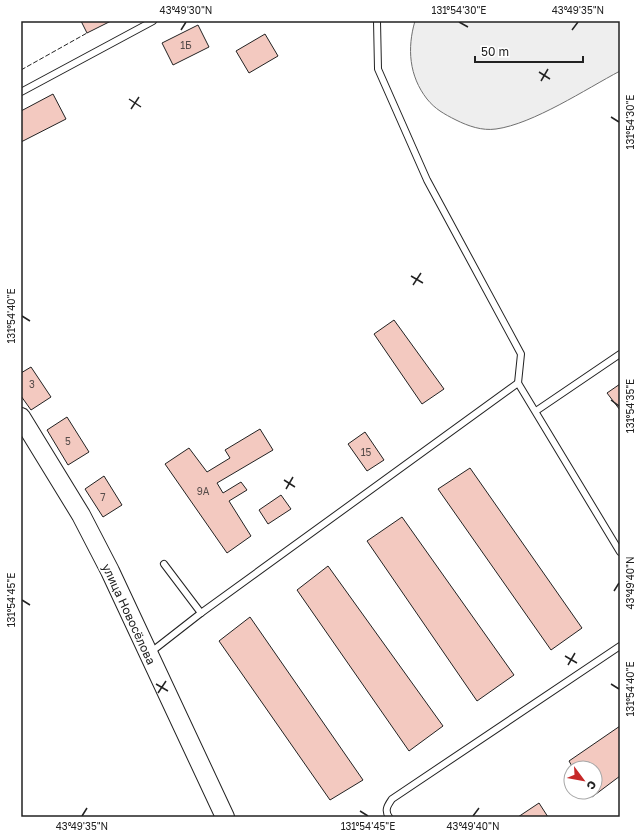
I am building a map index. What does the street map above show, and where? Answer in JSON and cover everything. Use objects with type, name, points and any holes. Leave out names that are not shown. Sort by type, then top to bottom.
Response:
[{"type":"main road","name":"улица Новосёлова","points":[[21,417],[81,514],[110,572],[225,817]]},
{"type":"lane","points":[[21,92],[153,21]]},
{"type":"lane","points":[[377,21],[378,69],[427,180],[521,354],[518,383],[620,552]]},
{"type":"lane","points":[[536,411],[620,354]]},
{"type":"lane","points":[[148,654],[201,613],[518,383]]},
{"type":"lane","points":[[164,564],[201,613]]},
{"type":"lane","points":[[389,817],[386,807],[392,799],[620,646]]},
{"type":"shaded area","points":[[415,21],[620,21],[620,71],[559,105],[511,126],[496,129],[475,128],[440,111],[430,103],[421,90],[416,81],[411,62],[411,41]]},
{"type":"building","points":[[81,21],[111,21],[87,33]]},
{"type":"building","points":[[198,25],[209,47],[173,65],[162,43]]},
{"type":"building","points":[[265,34],[278,56],[249,73],[236,51]]},
{"type":"building","points":[[53,94],[66,119],[21,142],[21,111]]},
{"type":"building","points":[[394,320],[444,389],[422,404],[374,334]]},
{"type":"building","points":[[31,367],[51,397],[31,410],[21,396],[21,373]]},
{"type":"building","points":[[620,384],[620,410],[607,393]]},
{"type":"building","points":[[67,417],[89,452],[68,465],[47,430]]},
{"type":"building","points":[[260,429],[273,450],[217,483],[223,493],[241,482],[247,490],[229,501],[251,536],[227,553],[165,464],[189,448],[207,472],[230,458],[225,450]]},
{"type":"building","points":[[365,432],[384,460],[367,471],[348,444]]},
{"type":"building","points":[[470,468],[582,628],[551,650],[438,489]]},
{"type":"building","points":[[104,476],[122,505],[103,517],[85,489]]},
{"type":"building","points":[[281,495],[291,509],[268,524],[259,510]]},
{"type":"building","points":[[402,517],[514,675],[477,701],[367,541]]},
{"type":"building","points":[[328,566],[443,726],[409,751],[297,590]]},
{"type":"building","points":[[250,617],[363,780],[330,800],[219,641]]},
{"type":"building","points":[[620,726],[620,776],[603,789],[603,760],[570,760]]},
{"type":"building","points":[[539,803],[548,817],[518,817]]},
{"type":"fence","points":[[21,70],[87,33]]}]
